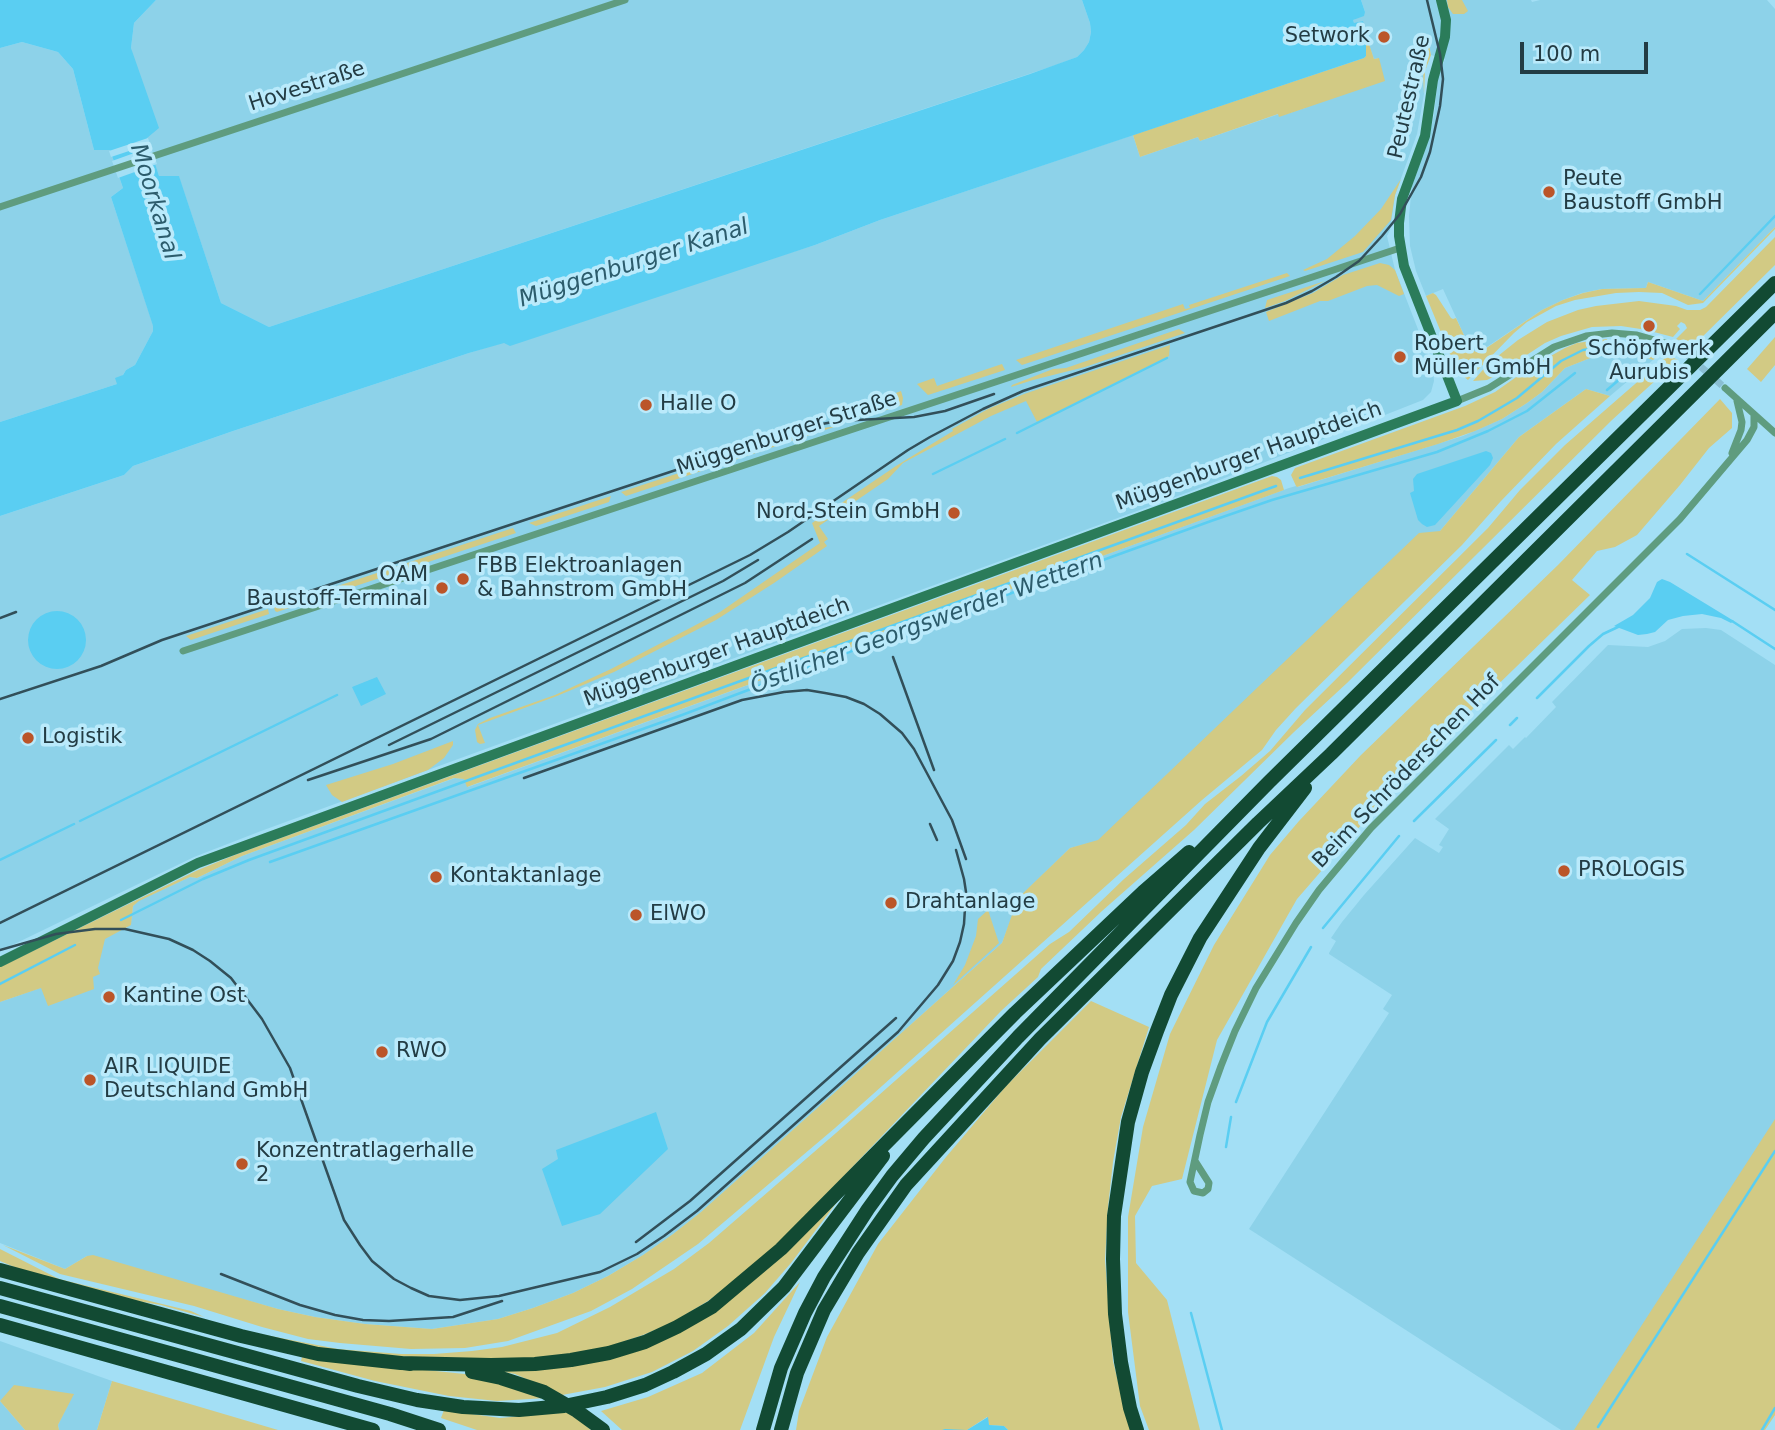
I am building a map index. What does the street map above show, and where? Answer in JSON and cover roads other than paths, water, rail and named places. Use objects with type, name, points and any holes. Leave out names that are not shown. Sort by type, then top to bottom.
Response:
[{"type":"highway","points":[[763,1430],[781,1368],[824,1278],[844,1244],[892,1176],[941,1119],[1269,782],[1775,283]]},
{"type":"highway","points":[[781,1430],[797,1373],[824,1310],[858,1253],[906,1185],[1040,1039],[1775,313]]},
{"type":"highway","points":[[1137,1430],[1121,1362],[1115,1314],[1113,1259],[1114,1216],[1120,1168],[1128,1122],[1142,1072],[1171,995],[1200,938],[1259,848],[1331,754]]},
{"type":"highway","points":[[400,1363],[491,1365],[570,1360],[645,1342],[712,1307],[771,1257],[1080,950],[1269,782]]},
{"type":"highway","points":[[0,1288],[417,1400],[463,1407],[519,1409],[564,1406],[645,1385],[706,1354],[741,1329],[784,1287],[916,1113]]},
{"type":"highway","points":[[4,1271],[318,1354],[481,1373],[544,1392],[564,1402],[603,1430]]},
{"type":"highway","points":[[0,1306],[439,1430]]},
{"type":"highway","points":[[0,1325],[373,1430]]},
{"type":"street","name":"Hovestraße","points":[[0,207],[625,0]]},
{"type":"street","name":"Peutestraße","points":[[1441,0],[1446,20],[1445,37],[1433,80],[1425,136],[1402,199],[1399,223],[1404,266],[1457,401]]},
{"type":"street","name":"Müggenburger Straße","points":[[183,652],[1401,248]]},
{"type":"street","points":[[1457,401],[1489,388],[1554,347],[1586,336],[1612,333],[1637,335],[1665,343],[1685,353]]},
{"type":"street","points":[[1725,388],[1775,433]]},
{"type":"street","name":"Beim Schröderschen Hof","points":[[1729,461],[1739,438],[1742,422],[1737,400]]},
{"type":"street","name":"Müggenburger Hauptdeich","points":[[0,962],[198,863],[1457,401]]},
{"type":"street","name":"Beim Schröderschen Hof","points":[[1195,1161],[1208,1102],[1235,1031],[1269,966],[1319,890],[1371,828],[1680,519],[1751,433],[1754,415]]},
{"type":"water","points":[[0,0],[156,0],[134,23],[131,48],[159,128],[147,138],[159,176],[179,176],[221,303],[269,327],[1077,57],[1089,42],[1091,32],[1082,0],[1361,0],[1364,16],[1353,20],[1354,23],[1363,21],[1365,28],[1361,30],[1366,56],[880,220],[815,245],[510,346],[504,343],[469,353],[233,431],[133,466],[124,475],[0,516],[0,422],[117,384],[115,378],[135,365],[153,326],[111,197],[123,188],[110,150],[94,150],[73,69],[58,52],[22,42],[0,48]]},
{"type":"water","points":[[1486,451],[1491,453],[1493,458],[1490,465],[1435,525],[1427,527],[1422,524],[1418,520],[1410,493],[1414,491],[1413,479],[1417,474]]},
{"type":"water","points":[[1662,579],[1734,621],[1731,623],[1702,614],[1683,616],[1668,620],[1655,632],[1638,635],[1614,626],[1633,615],[1650,598],[1657,582]]},
{"type":"water","points":[[51,611],[63,611],[78,619],[86,634],[86,646],[78,661],[63,669],[51,669],[36,661],[28,646],[28,634],[36,619]]},
{"type":"water","points":[[377,677],[386,694],[361,706],[352,687]]},
{"type":"water","points":[[656,1112],[668,1149],[600,1214],[562,1226],[542,1169],[558,1159],[556,1150]]},
{"type":"water","points":[[988,1417],[989,1425],[1004,1426],[1008,1430],[967,1430]]},
{"type":"waterway","name":"Östlicher Georgswerder Wettern","points":[[1700,294],[1775,216]]},
{"type":"waterway","points":[[1300,478],[1457,430],[1517,398],[1561,361],[1583,350],[1606,347]]},
{"type":"waterway","points":[[1017,433],[1167,358]]},
{"type":"waterway","points":[[1607,390],[1637,367]]},
{"type":"waterway","name":"Östlicher Georgswerder Wettern","points":[[270,862],[682,715],[1211,521],[1272,500],[1437,452],[1527,411],[1575,373]]},
{"type":"waterway","points":[[933,474],[1005,439]]},
{"type":"waterway","points":[[121,920],[203,879],[249,860],[1276,486]]},
{"type":"waterway","points":[[1687,554],[1775,610]]},
{"type":"waterway","points":[[1732,621],[1775,649]]},
{"type":"waterway","points":[[1537,698],[1589,646],[1603,634],[1618,627]]},
{"type":"waterway","points":[[80,821],[337,695]]},
{"type":"waterway","points":[[1510,725],[1517,718]]},
{"type":"waterway","points":[[1414,821],[1496,740]]},
{"type":"waterway","points":[[0,860],[74,824]]},
{"type":"waterway","points":[[1323,928],[1399,836]]},
{"type":"waterway","points":[[0,984],[75,945]]},
{"type":"waterway","points":[[1236,1102],[1267,1022],[1311,947]]},
{"type":"waterway","points":[[1226,1147],[1231,1117]]},
{"type":"waterway","points":[[1598,1427],[1775,1151]]},
{"type":"waterway","points":[[1191,1313],[1222,1430]]},
{"type":"waterway","points":[[1762,1430],[1775,1408]]},
{"type":"tunnel","points":[[1685,353],[1725,388]]},
{"type":"railway","points":[[0,923],[750,555],[908,450],[983,409],[1023,391],[1286,303],[1336,277],[1359,261],[1400,214],[1421,177],[1430,152],[1443,79],[1427,0]]},
{"type":"railway","points":[[0,699],[101,666],[162,640],[806,427],[838,421],[914,417],[945,411],[994,394]]},
{"type":"railway","points":[[308,780],[431,739],[745,583],[812,539]]},
{"type":"railway","points":[[389,745],[723,581],[758,560]]},
{"type":"railway","points":[[0,618],[16,612]]},
{"type":"railway","points":[[893,657],[934,770]]},
{"type":"railway","points":[[524,778],[742,700],[807,690],[825,693],[864,704],[902,733],[914,749],[952,820],[966,859]]},
{"type":"railway","points":[[930,824],[937,840]]},
{"type":"railway","points":[[0,950],[56,934],[95,929],[125,929],[169,939],[210,961],[231,978],[262,1019],[290,1068],[344,1220],[372,1261],[394,1279],[429,1296],[460,1300],[499,1296],[600,1272],[637,1254],[697,1211],[898,1032],[938,985],[953,961],[960,942],[966,892],[956,850]]},
{"type":"railway","points":[[636,1242],[690,1201],[896,1018]]},
{"type":"railway","points":[[221,1274],[300,1305],[363,1320],[453,1317],[502,1301]]},
{"type":"place","name":"Setwork","points":[[1384,37]]},
{"type":"place","name":"Peute Baustoff GmbH","points":[[1549,192]]},
{"type":"place","name":"Schöpfwerk Aurubis","points":[[1649,326]]},
{"type":"place","name":"Robert Müller GmbH","points":[[1400,357]]},
{"type":"place","name":"Halle O","points":[[646,405]]},
{"type":"place","name":"Nord-Stein GmbH","points":[[954,513]]},
{"type":"place","name":"FBB Elektroanlagen & Bahnstrom GmbH","points":[[463,579]]},
{"type":"place","name":"OAM Baustoff-Terminal","points":[[442,588]]},
{"type":"place","name":"Logistik","points":[[28,738]]},
{"type":"place","name":"PROLOGIS","points":[[1564,871]]},
{"type":"place","name":"Kontaktanlage","points":[[436,877]]},
{"type":"place","name":"Drahtanlage","points":[[891,903]]},
{"type":"place","name":"ElWO","points":[[636,915]]},
{"type":"place","name":"Kantine Ost","points":[[109,997]]},
{"type":"place","name":"RWO","points":[[382,1052]]},
{"type":"place","name":"AIR LIQUIDE Deutschland GmbH","points":[[90,1080]]},
{"type":"place","name":"Konzentratlagerhalle 2","points":[[242,1164]]},
{"type":"water label","name":"Moorkanal","points":[[154,202]]},
{"type":"water label","name":"Müggenburger Kanal","points":[[634,264]]}]
